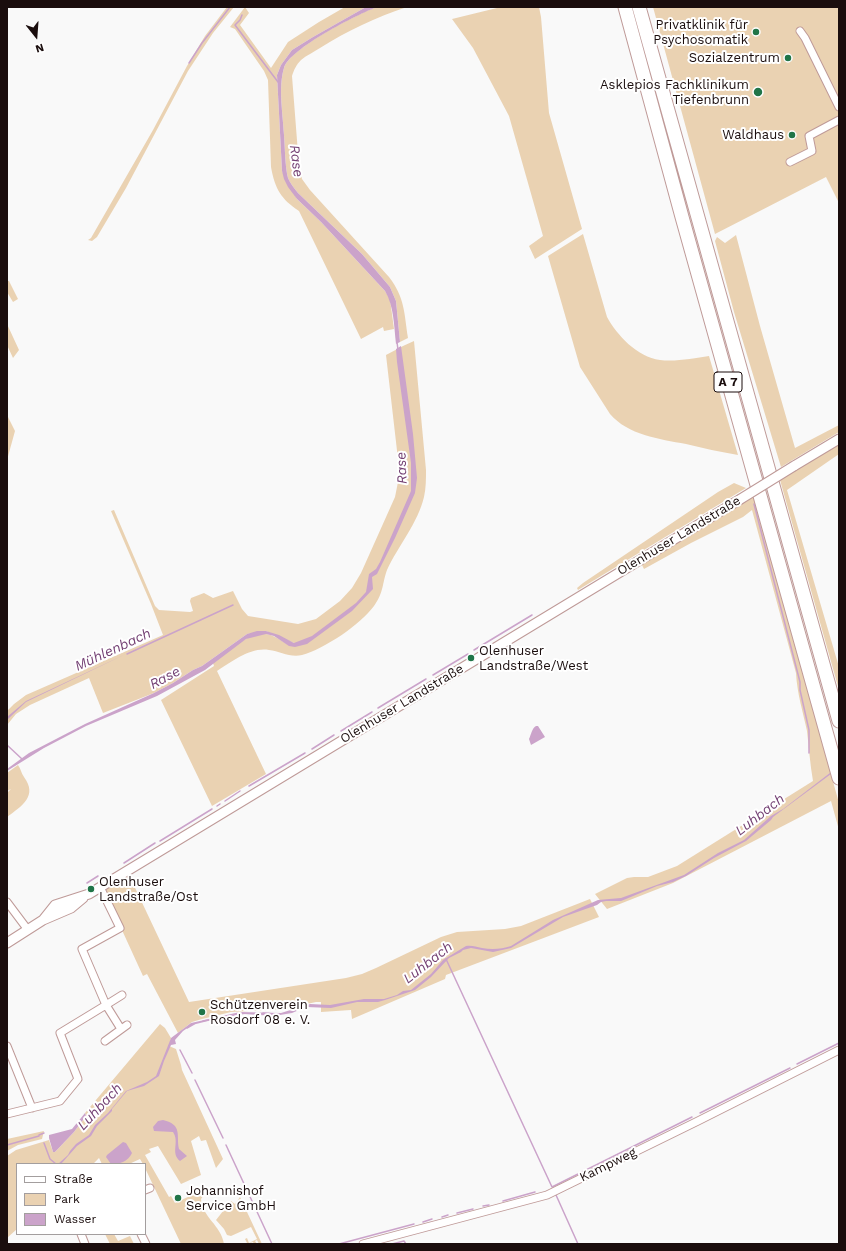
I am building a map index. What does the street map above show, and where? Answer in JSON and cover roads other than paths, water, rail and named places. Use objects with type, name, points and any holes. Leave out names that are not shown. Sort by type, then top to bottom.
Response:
[{"type":"highway","name":"A 7","points":[[625,7],[682,217],[839,778]]},
{"type":"highway","name":"A 7","points":[[639,7],[839,721]]},
{"type":"street","points":[[800,31],[805,38],[839,107]]},
{"type":"street","points":[[790,162],[812,151],[809,144],[809,136],[839,120]]},
{"type":"street","name":"Olenhuser Landstraße","points":[[7,943],[43,920],[71,908],[88,894],[839,439]]},
{"type":"street","points":[[100,887],[120,928],[82,950],[106,1005],[124,1027],[105,1041]]},
{"type":"street","points":[[7,902],[28,930]]},
{"type":"street","points":[[7,1114],[60,1101],[78,1079],[58,1030],[122,995]]},
{"type":"street","points":[[7,1046],[32,1108]]},
{"type":"street","name":"Kampweg","points":[[363,1244],[547,1195],[839,1050]]},
{"type":"street","points":[[142,1235],[146,1244]]},
{"type":"water","points":[[366,7],[377,7],[341,24],[311,42],[298,51],[289,60],[284,68],[281,92],[286,163],[288,178],[298,193],[362,254],[390,287],[396,301],[400,342],[396,344],[392,310],[385,291],[321,222],[297,199],[288,187],[282,171],[277,75],[281,65],[292,50]]},
{"type":"water","points":[[401,346],[413,434],[417,478],[415,493],[395,538],[377,574],[372,577],[373,589],[352,611],[307,644],[295,647],[289,646],[274,636],[266,634],[246,639],[205,670],[157,696],[86,726],[44,748],[7,771],[7,769],[29,753],[85,724],[173,683],[202,666],[247,634],[257,631],[266,631],[279,635],[294,643],[312,636],[356,603],[366,592],[369,574],[376,569],[380,562],[411,491],[411,463],[396,349]]},
{"type":"water","points":[[128,653],[26,702],[7,720],[7,717],[26,701]]},
{"type":"water","points":[[536,726],[538,726],[545,737],[531,745],[529,739]]},
{"type":"water","points":[[839,766],[839,768],[773,817],[746,841],[714,858],[686,876],[621,901],[601,902],[597,905],[563,917],[511,948],[493,952],[471,948],[463,950],[449,958],[431,977],[415,990],[378,1002],[357,1002],[331,1008],[306,1007],[292,1013],[274,1016],[245,1014],[228,1016],[192,1025],[183,1031],[175,1040],[176,1044],[171,1045],[159,1076],[144,1086],[127,1091],[112,1111],[97,1126],[91,1136],[77,1146],[62,1163],[59,1163],[68,1155],[76,1144],[89,1135],[95,1125],[108,1113],[126,1091],[147,1082],[156,1076],[171,1038],[191,1023],[240,1012],[281,1013],[310,1004],[330,1005],[364,999],[384,999],[397,995],[403,991],[411,990],[431,974],[443,960],[466,946],[493,949],[511,946],[553,920],[598,900],[621,898],[684,875],[718,853],[744,840],[771,816],[783,809]]},
{"type":"water","points":[[85,1113],[86,1116],[74,1132],[55,1152],[53,1152],[49,1135],[72,1129]]},
{"type":"water","points":[[163,1120],[174,1125],[176,1128],[179,1149],[187,1156],[180,1161],[177,1158],[175,1151],[176,1140],[173,1132],[154,1131],[153,1127],[158,1121]]},
{"type":"water","points":[[123,1142],[126,1143],[132,1153],[128,1159],[120,1163],[110,1163],[106,1157]]},
{"type":"waterway","points":[[189,63],[202,43],[230,7]]},
{"type":"waterway","points":[[242,15],[240,20],[235,25],[278,82]]},
{"type":"waterway","name":"Rase","points":[[397,342],[398,350]]},
{"type":"waterway","points":[[754,504],[800,682],[800,690],[809,730],[809,753]]},
{"type":"waterway","name":"Mühlenbach","points":[[127,654],[233,605]]},
{"type":"waterway","points":[[474,650],[532,615]]},
{"type":"waterway","points":[[433,675],[468,654]]},
{"type":"waterway","points":[[378,708],[426,679]]},
{"type":"waterway","points":[[341,731],[372,712]]},
{"type":"waterway","points":[[312,749],[334,735]]},
{"type":"waterway","points":[[7,745],[22,759]]},
{"type":"waterway","points":[[249,786],[305,753]]},
{"type":"waterway","points":[[225,801],[240,791]]},
{"type":"waterway","points":[[160,841],[212,809]]},
{"type":"waterway","points":[[124,863],[155,843]]},
{"type":"waterway","points":[[87,883],[98,876]]},
{"type":"waterway","points":[[446,959],[552,1187],[692,1117]]},
{"type":"waterway","name":"Luhbach","points":[[263,1013],[275,1014]]},
{"type":"waterway","name":"Luhbach","points":[[203,1021],[239,1014]]},
{"type":"waterway","name":"Luhbach","points":[[187,1028],[194,1024]]},
{"type":"waterway","points":[[797,1064],[839,1043]]},
{"type":"waterway","points":[[180,1050],[192,1073]]},
{"type":"waterway","points":[[700,1113],[790,1068]]},
{"type":"waterway","points":[[195,1080],[223,1138]]},
{"type":"waterway","points":[[39,1135],[44,1133]]},
{"type":"waterway","points":[[7,1145],[39,1136]]},
{"type":"waterway","points":[[44,1143],[50,1159],[55,1163]]},
{"type":"waterway","points":[[226,1145],[272,1244]]},
{"type":"waterway","points":[[503,1201],[535,1192]]},
{"type":"waterway","points":[[556,1195],[578,1244]]},
{"type":"waterway","points":[[483,1206],[489,1205]]},
{"type":"waterway","points":[[457,1213],[473,1209]]},
{"type":"waterway","points":[[442,1217],[448,1215]]},
{"type":"waterway","points":[[423,1222],[432,1219]]},
{"type":"waterway","points":[[339,1244],[414,1224]]},
{"type":"waterway","points":[[392,1244],[404,1241],[406,1244]]},
{"type":"place","name":"Privatklinik für Psychosomatik","points":[[756,32]]},
{"type":"place","name":"Sozialzentrum","points":[[788,58]]},
{"type":"place","name":"Asklepios Fachklinikum Tiefenbrunn","points":[[758,92]]},
{"type":"place","name":"Waldhaus","points":[[792,135]]},
{"type":"place","name":"Olenhuser Landstraße/West","points":[[471,658]]},
{"type":"place","name":"Olenhuser Landstraße/Ost","points":[[91,889]]},
{"type":"place","name":"Schützenverein Rosdorf 08 e. V.","points":[[202,1012]]},
{"type":"place","name":"Johannishof Service GmbH","points":[[178,1198]]}]
